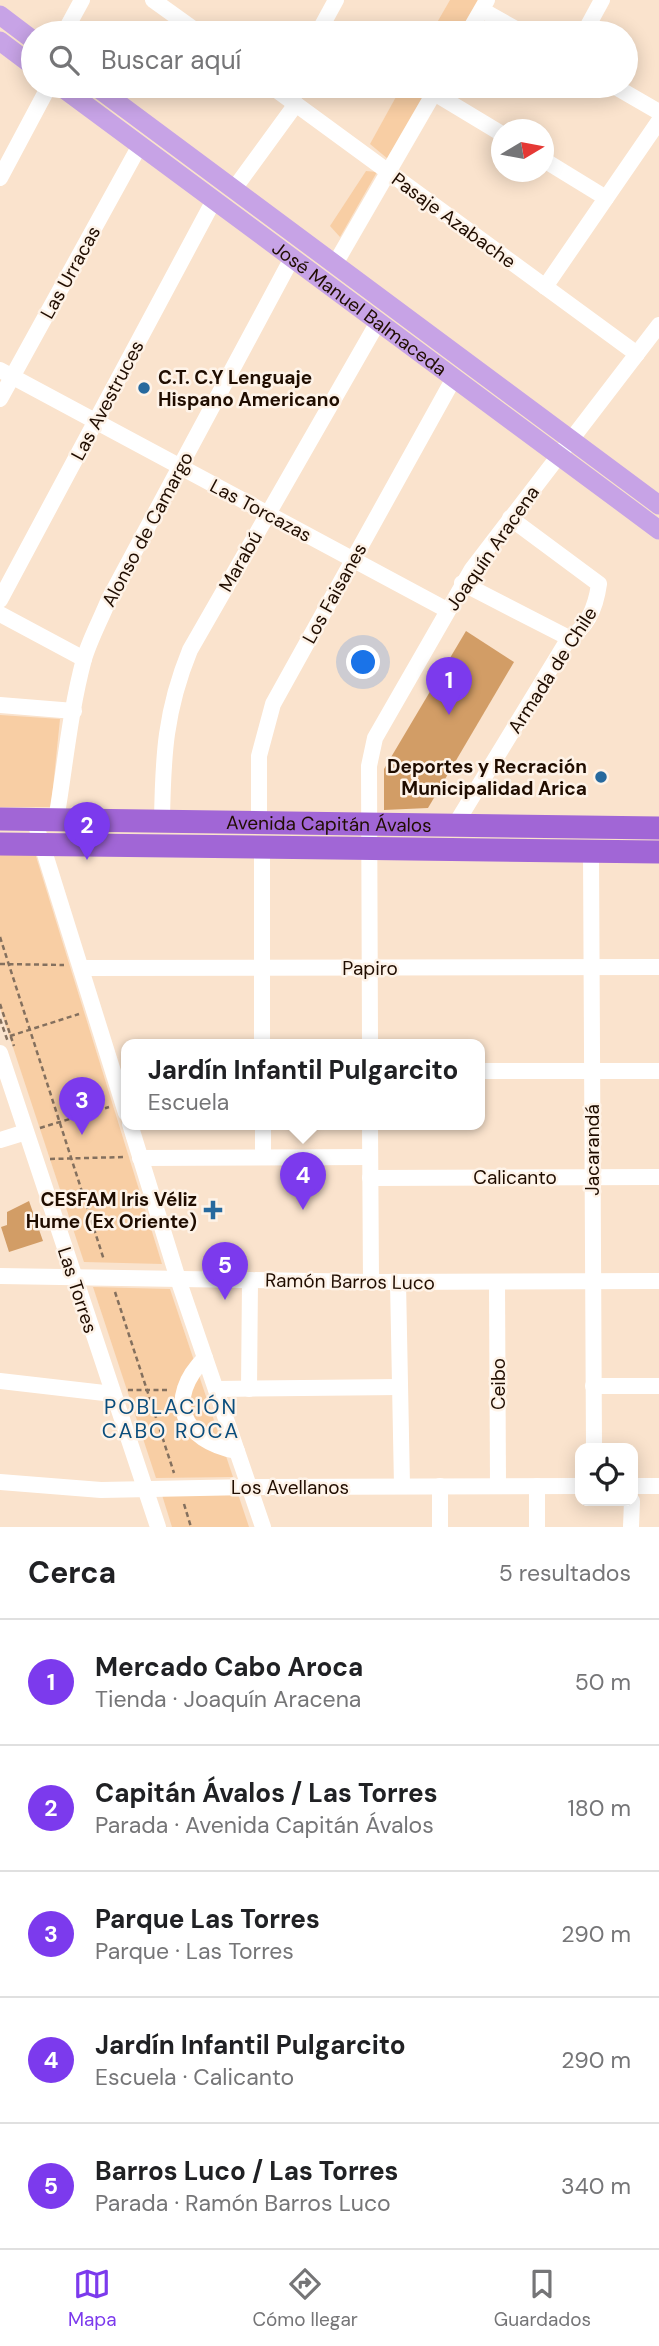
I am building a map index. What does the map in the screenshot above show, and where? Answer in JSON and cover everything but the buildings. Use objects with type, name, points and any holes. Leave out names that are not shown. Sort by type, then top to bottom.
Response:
[{"type":"highway","name":"Avenida Capitán Ávalos","points":[[0,819],[659,828]]},
{"type":"highway","name":"Avenida Capitán Ávalos","points":[[0,844],[659,852]]},
{"type":"main road","points":[[0,15],[21,31]]},
{"type":"main road","points":[[0,41],[21,57]]},
{"type":"main road","name":"José Manuel Balmaceda","points":[[76,98],[659,530]]},
{"type":"main road","name":"José Manuel Balmaceda","points":[[111,98],[658,503]]},
{"type":"street","points":[[71,21],[82,0]]},
{"type":"street","points":[[153,0],[182,21]]},
{"type":"street","points":[[325,21],[336,0]]},
{"type":"street","points":[[591,21],[602,0]]},
{"type":"street","points":[[475,21],[485,5],[507,21]]},
{"type":"street","points":[[0,178],[43,98]]},
{"type":"street","points":[[234,189],[288,98]]},
{"type":"street","name":"Pasaje Azabache","points":[[294,98],[388,171],[637,354]]},
{"type":"street","points":[[335,264],[431,98]]},
{"type":"street","points":[[449,98],[491,126]]},
{"type":"street","points":[[635,98],[659,112]]},
{"type":"street","points":[[545,287],[659,121]]},
{"type":"street","name":"Las Urracas","points":[[0,399],[6,373],[140,145]]},
{"type":"street","points":[[554,166],[606,198]]},
{"type":"street","name":"Las Avestruces","points":[[0,600],[214,200]]},
{"type":"street","name":"Alonso de Camargo","points":[[45,819],[74,711],[84,659],[110,599],[292,258]]},
{"type":"street","name":"Marabú","points":[[162,821],[163,751],[180,674],[200,631],[378,322]]},
{"type":"street","name":"Joaquín Aracena","points":[[370,1039],[368,823],[369,766],[373,742],[462,583],[659,325]]},
{"type":"street","name":"Las Torcazas","points":[[6,373],[447,610]]},
{"type":"street","name":"Los Faisanes","points":[[259,822],[259,756],[273,704],[454,378]]},
{"type":"street","name":"Armada de Chile","points":[[455,825],[569,638],[580,632],[596,602],[599,584],[510,518]]},
{"type":"street","points":[[462,583],[569,638]]},
{"type":"street","points":[[0,614],[84,659]]},
{"type":"street","points":[[0,705],[74,711]]},
{"type":"street","points":[[45,819],[42,845],[74,967],[119,1064],[119,1110]]},
{"type":"street","points":[[262,847],[262,1039]]},
{"type":"street","name":"Jacarandá","points":[[591,851],[594,1443]]},
{"type":"street","name":"Papiro","points":[[74,967],[659,967]]},
{"type":"street","name":"Las Torres","points":[[0,1053],[33,1130],[74,1277],[119,1392],[158,1527]]},
{"type":"street","points":[[485,1071],[659,1070]]},
{"type":"street","points":[[0,1140],[33,1130]]},
{"type":"street","points":[[131,1130],[134,1157],[263,1527]]},
{"type":"street","points":[[263,1130],[263,1157]]},
{"type":"street","points":[[370,1130],[371,1282]]},
{"type":"street","points":[[134,1157],[370,1157]]},
{"type":"street","name":"Calicanto","points":[[370,1178],[659,1177]]},
{"type":"street","name":"Ramón Barros Luco","points":[[0,1276],[371,1282],[659,1282]]},
{"type":"street","points":[[249,1389],[250,1280]]},
{"type":"street","points":[[398,1282],[401,1486]]},
{"type":"street","name":"Ceibo","points":[[498,1282],[498,1486]]},
{"type":"street","points":[[205,1358],[189,1376],[184,1390],[185,1415],[197,1435],[211,1444],[237,1451]]},
{"type":"street","points":[[0,1381],[119,1392]]},
{"type":"street","points":[[593,1386],[659,1386]]},
{"type":"street","points":[[216,1389],[400,1387]]},
{"type":"street","name":"Los Avellanos","points":[[0,1482],[83,1490],[575,1486]]},
{"type":"street","points":[[440,1486],[440,1527]]},
{"type":"street","points":[[537,1486],[537,1527]]},
{"type":"street","points":[[638,1486],[659,1486]]},
{"type":"street","points":[[631,1527],[632,1506]]},
{"type":"path","points":[[0,937],[104,1260]]},
{"type":"path","points":[[0,964],[74,967]]},
{"type":"path","points":[[10,1036],[83,1013]]},
{"type":"path","points":[[33,1130],[119,1110]]},
{"type":"path","points":[[50,1159],[134,1157]]},
{"type":"path","points":[[115,1293],[175,1477]]},
{"type":"path","points":[[119,1392],[184,1390]]},
{"type":"path","points":[[182,1498],[191,1527]]},
{"type":"shaded area","points":[[450,0],[479,0],[467,21],[438,21]]},
{"type":"shaded area","points":[[395,98],[423,98],[388,159],[370,144]]},
{"type":"shaded area","points":[[366,171],[377,172],[340,237],[330,226]]},
{"type":"shaded area","points":[[0,715],[60,719],[51,807],[0,807]]},
{"type":"shaded area","points":[[0,850],[34,850],[162,1264],[84,1262],[0,1008]]},
{"type":"shaded area","points":[[93,1287],[170,1289],[233,1477],[156,1478]]},
{"type":"shaded area","points":[[238,1494],[249,1527],[172,1527],[162,1495]]},
{"type":"place","name":"C.T. C.Y Lenguaje Hispano Americano","points":[[144,388]]},
{"type":"place","name":"Mercado Cabo Aroca","points":[[449,715]]},
{"type":"place","name":"Deportes y Recración Municipalidad Arica","points":[[601,777]]},
{"type":"place","name":"Capitán Ávalos / Las Torres","points":[[87,860]]},
{"type":"place","name":"Parque Las Torres","points":[[82,1135]]},
{"type":"place","name":"CESFAM Iris Véliz Hume (Ex Oriente)","points":[[213,1210]]},
{"type":"place","name":"Jardín Infantil Pulgarcito","points":[[303,1210]]},
{"type":"place","name":"Barros Luco / Las Torres","points":[[225,1300]]},
{"type":"district","name":"POBLACIÓN CABO ROCA","points":[[171,1419]]}]
